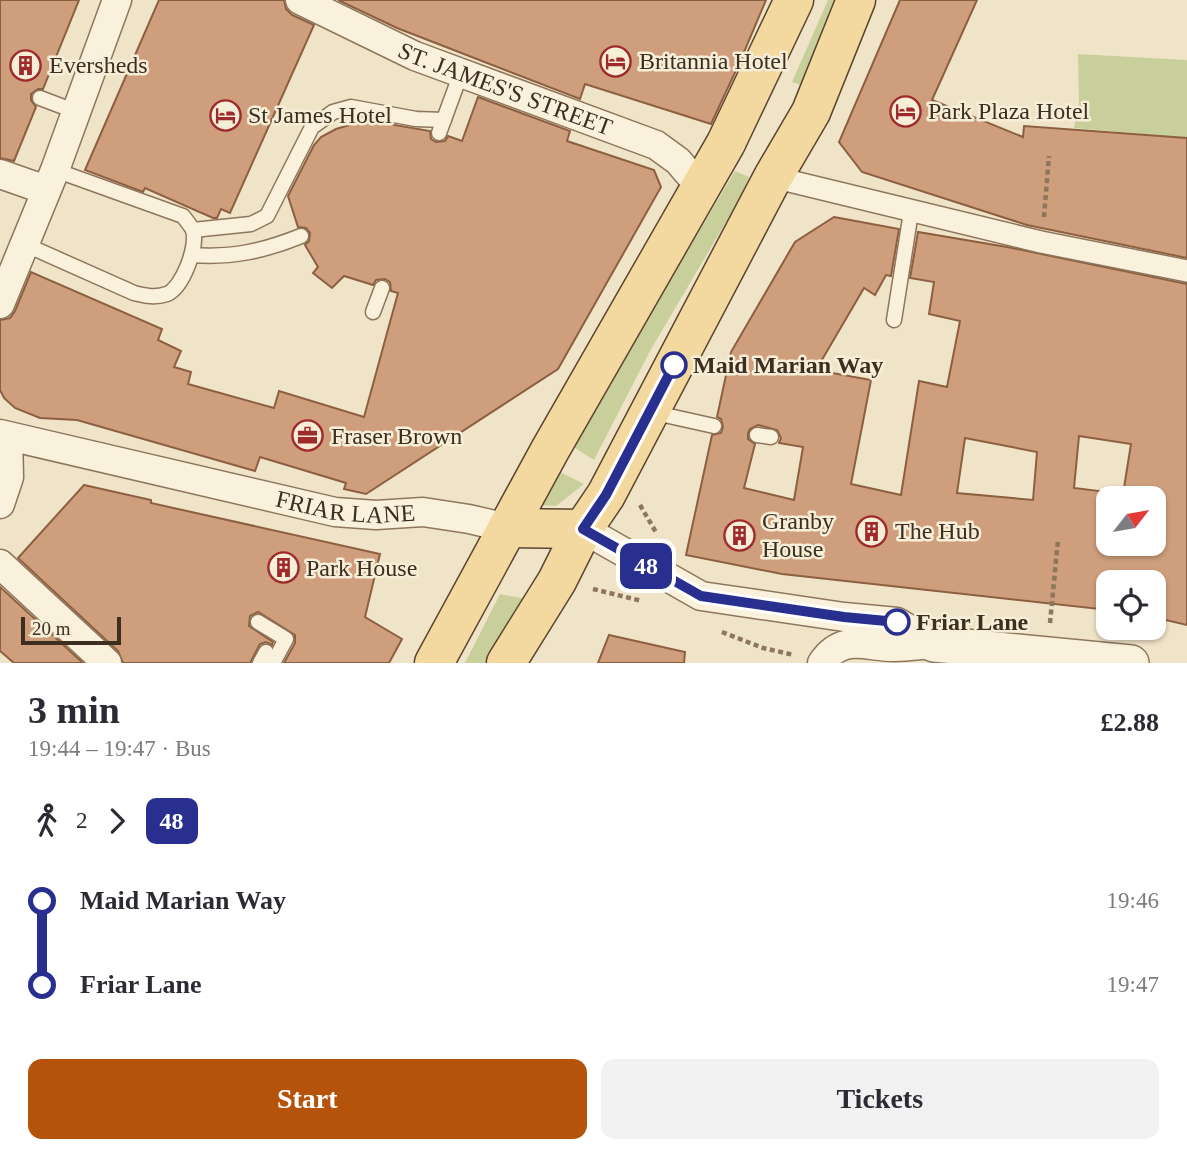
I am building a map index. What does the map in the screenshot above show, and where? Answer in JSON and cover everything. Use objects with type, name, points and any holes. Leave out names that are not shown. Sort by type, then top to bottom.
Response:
[{"type":"main road","points":[[434,663],[507,528],[726,144],[794,0]]},
{"type":"main road","points":[[506,663],[557,581],[583,529],[606,495],[773,177],[811,112],[856,0]]},
{"type":"main road","name":"FRIAR LANE","points":[[507,528],[583,529]]},
{"type":"street","points":[[0,304],[51,180],[117,0]]},
{"type":"street","name":"ST. JAMES'S STREET","points":[[300,0],[415,56],[656,145],[678,161],[701,188]]},
{"type":"street","points":[[0,174],[51,180]]},
{"type":"street","points":[[773,177],[1041,242],[1187,271]]},
{"type":"street","points":[[0,504],[9,477],[4,436]]},
{"type":"street","name":"FRIAR LANE","points":[[4,436],[335,512],[376,515],[423,512],[507,528]]},
{"type":"street","name":"FRIAR LANE","points":[[583,529],[701,596],[897,622],[934,643],[1131,663]]},
{"type":"street","points":[[0,564],[107,663]]},
{"type":"street","points":[[806,610],[823,625],[828,634],[823,661]]},
{"type":"street","points":[[823,661],[834,650],[848,643],[894,648],[934,643]]},
{"type":"lane","points":[[193,230],[251,224],[267,216],[312,127],[334,112],[351,107],[416,119],[441,127],[461,73]]},
{"type":"lane","points":[[40,98],[77,112]]},
{"type":"lane","points":[[24,244],[151,297],[170,293],[181,279],[192,255],[193,230],[183,216],[51,180]]},
{"type":"lane","points":[[894,320],[911,212]]},
{"type":"lane","points":[[192,255],[219,257],[266,250],[301,236]]},
{"type":"lane","points":[[373,312],[382,288]]},
{"type":"lane","points":[[650,412],[714,426]]},
{"type":"lane","points":[[258,622],[286,639],[267,659]]},
{"type":"path","points":[[1041,242],[1049,156]]},
{"type":"path","points":[[1047,655],[1058,540]]},
{"type":"green space","points":[[828,0],[842,0],[806,87],[792,82]]},
{"type":"green space","points":[[1078,54],[1187,60],[1187,138],[1074,128],[1079,102]]},
{"type":"green space","points":[[735,171],[749,177],[740,198],[650,351],[594,460],[572,446]]},
{"type":"green space","points":[[556,470],[584,484],[556,506],[538,505]]},
{"type":"green space","points":[[500,594],[530,600],[491,663],[465,663]]},
{"type":"building","name":"Eversheds","points":[[0,0],[79,0],[43,89],[31,94],[31,100],[36,107],[14,161],[0,158]]},
{"type":"building","points":[[159,0],[284,0],[286,9],[292,15],[314,25],[230,213],[221,209],[217,218],[145,188],[143,192],[85,170]]},
{"type":"building","points":[[338,0],[766,0],[711,124],[585,84],[580,99],[397,28]]},
{"type":"building","points":[[900,0],[977,0],[932,100],[1023,137],[1024,126],[1187,138],[1187,258],[1027,225],[862,172],[839,142]]},
{"type":"building","points":[[478,97],[570,131],[567,141],[654,170],[661,187],[558,369],[366,494],[344,489],[346,483],[260,457],[255,471],[77,420],[40,418],[15,408],[4,398],[0,390],[0,320],[10,318],[15,311],[31,272],[162,329],[158,340],[181,351],[174,367],[191,372],[188,384],[274,408],[279,391],[364,417],[398,293],[391,291],[390,282],[385,279],[376,280],[373,285],[344,276],[332,288],[313,273],[318,267],[305,245],[309,241],[310,233],[306,228],[298,227],[288,196],[314,145],[321,137],[336,129],[366,120],[430,131],[431,139],[436,142],[445,141],[448,136],[462,141]]},
{"type":"building","points":[[834,217],[899,229],[891,276],[886,275],[875,295],[864,288],[816,370],[871,380],[851,484],[901,495],[919,381],[947,387],[960,321],[929,314],[934,282],[910,278],[918,232],[1007,247],[1187,284],[1187,625],[1166,620],[1166,570],[1096,570],[1096,609],[782,574],[686,555],[712,435],[721,433],[723,427],[721,419],[717,417],[731,352],[795,242]],"holes":[[[758,425],[777,430],[781,438],[779,443],[803,447],[794,500],[744,488],[755,444],[748,439],[748,433]],[[965,438],[1037,452],[1033,500],[957,493]]]},
{"type":"building","points":[[84,485],[151,500],[151,503],[380,554],[365,617],[402,639],[389,663],[284,663],[295,643],[295,635],[258,612],[250,616],[249,626],[273,642],[272,645],[266,642],[260,644],[250,663],[123,663],[118,651],[18,558]]},
{"type":"building","points":[[0,587],[83,663],[14,663],[0,651]]},
{"type":"building","points":[[609,635],[685,652],[684,663],[598,663]]},
{"type":"bus line","name":"48","points":[[674,365],[606,495],[583,529],[701,596],[897,622]]},
{"type":"place","name":"Britannia Hotel","points":[[616,61]]},
{"type":"place","name":"Eversheds","points":[[26,65]]},
{"type":"place","name":"Park Plaza Hotel","points":[[905,111]]},
{"type":"place","name":"St James Hotel","points":[[225,115]]},
{"type":"place","name":"Maid Marian Way","points":[[674,365]]},
{"type":"place","name":"Fraser Brown","points":[[308,436]]},
{"type":"place","name":"The Hub","points":[[872,531]]},
{"type":"place","name":"Granby House","points":[[739,535]]},
{"type":"place","name":"Park House","points":[[283,568]]},
{"type":"place","name":"Friar Lane","points":[[897,622]]}]
